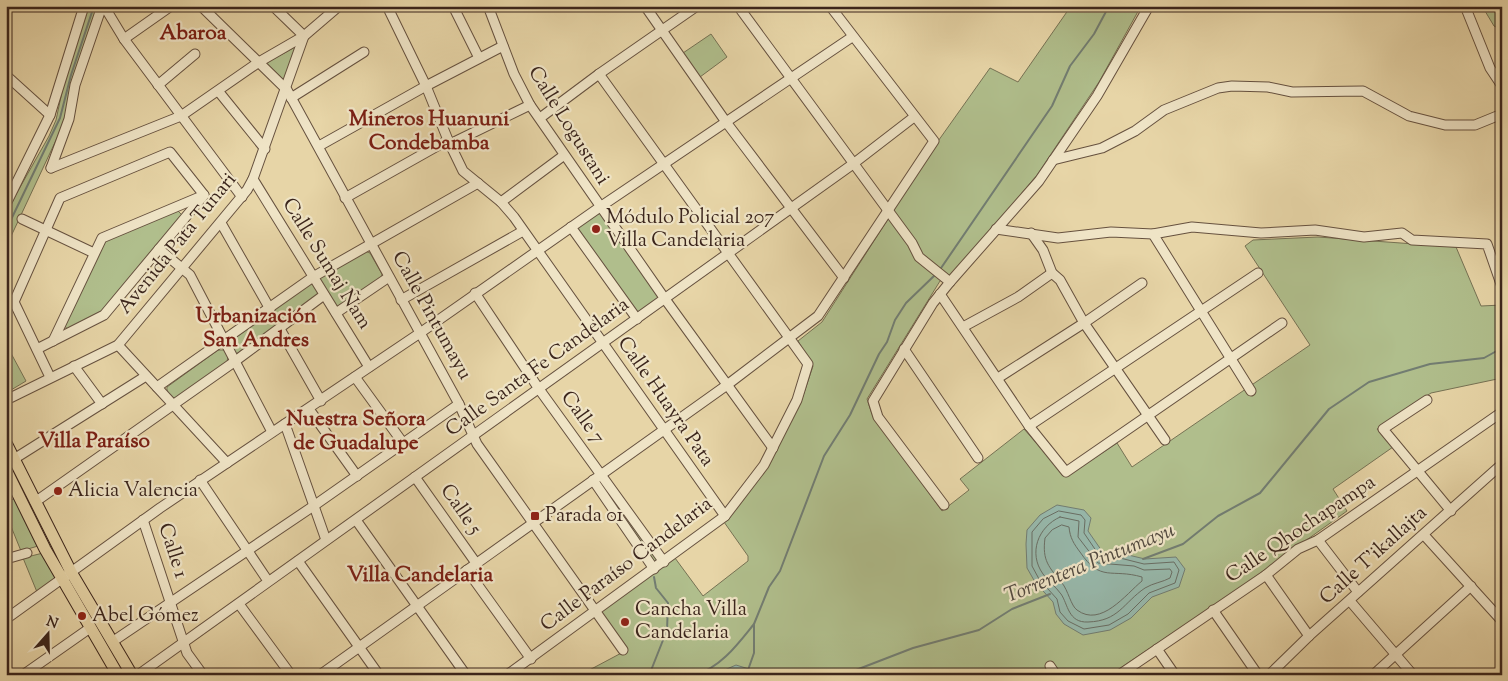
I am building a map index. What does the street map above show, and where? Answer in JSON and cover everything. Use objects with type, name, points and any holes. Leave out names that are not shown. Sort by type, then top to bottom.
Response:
[{"type":"main road","points":[[6,443],[35,502],[90,628],[118,675]]},
{"type":"main road","points":[[6,470],[67,576],[132,675]]},
{"type":"street","points":[[6,204],[50,115],[84,6]]},
{"type":"street","points":[[103,6],[124,39],[242,198]]},
{"type":"street","points":[[103,6],[75,85],[69,119],[51,168],[181,116],[219,92],[259,62],[304,36],[339,6]]},
{"type":"street","points":[[124,39],[171,6]]},
{"type":"street","name":"Calle Pintumayu","points":[[200,6],[259,62],[289,94],[459,404],[477,444],[624,650]]},
{"type":"street","points":[[273,6],[304,36]]},
{"type":"street","name":"Calle Huayra Pata","points":[[387,6],[426,86],[463,171],[501,202],[725,516]]},
{"type":"street","points":[[453,6],[479,58]]},
{"type":"street","name":"Calle Logustani","points":[[488,6],[503,46],[530,105],[563,156],[773,448]]},
{"type":"street","points":[[645,6],[726,122],[844,278]]},
{"type":"street","points":[[540,118],[599,74],[697,6]]},
{"type":"street","points":[[738,6],[888,210],[919,257],[950,282]]},
{"type":"street","points":[[320,675],[727,385],[818,316],[934,141],[830,6]]},
{"type":"street","points":[[944,505],[876,412],[873,400],[940,294],[1039,181],[1097,96],[1149,6]]},
{"type":"street","points":[[1465,6],[1490,68],[1502,86]]},
{"type":"street","name":"Avenida Pata Tunari","points":[[118,345],[242,198],[253,179],[289,94],[304,36]]},
{"type":"street","points":[[6,619],[200,480],[321,401],[600,207],[852,37]]},
{"type":"street","points":[[319,146],[426,86],[503,46]]},
{"type":"street","points":[[289,94],[364,52]]},
{"type":"street","points":[[158,85],[195,54]]},
{"type":"street","points":[[599,74],[791,337]]},
{"type":"street","points":[[8,77],[50,115]]},
{"type":"street","points":[[1053,160],[1102,148],[1134,131],[1164,110],[1218,88],[1232,86],[1268,87],[1292,92],[1344,90],[1363,92],[1409,116],[1446,125],[1475,126],[1502,114]]},
{"type":"street","points":[[219,92],[265,149]]},
{"type":"street","points":[[345,198],[449,142],[530,105]]},
{"type":"street","name":"Calle Santa Fe Candelaria","points":[[138,675],[792,208],[853,164],[914,116]]},
{"type":"street","points":[[50,377],[14,302],[60,198],[170,152],[204,195]]},
{"type":"street","points":[[501,202],[563,156]]},
{"type":"street","name":"Calle Sumaj Ñam","points":[[253,179],[369,367]]},
{"type":"street","points":[[157,387],[313,278],[370,243],[478,183]]},
{"type":"street","points":[[53,341],[102,238],[204,195]]},
{"type":"street","points":[[37,349],[104,316],[204,195]]},
{"type":"street","points":[[174,208],[183,212],[184,220]]},
{"type":"street","points":[[22,219],[94,253]]},
{"type":"street","points":[[221,223],[270,309]]},
{"type":"street","points":[[571,227],[637,319]]},
{"type":"street","points":[[996,229],[1058,238],[1111,232],[1153,234],[1192,227],[1261,233],[1315,230],[1364,237],[1402,233],[1412,240],[1487,244],[1502,287]]},
{"type":"street","points":[[401,300],[523,231]]},
{"type":"street","points":[[1030,233],[1043,250],[1052,273],[1063,285],[1084,323],[1165,440]]},
{"type":"street","points":[[1153,234],[1251,391]]},
{"type":"street","points":[[159,250],[190,275],[272,432]]},
{"type":"street","points":[[963,327],[1018,297],[1052,273]]},
{"type":"street","points":[[1029,426],[1201,313],[1258,273]]},
{"type":"street","points":[[336,313],[389,277]]},
{"type":"street","points":[[998,378],[1142,283]]},
{"type":"street","name":"Calle 7","points":[[475,293],[539,389],[664,562]]},
{"type":"street","points":[[940,294],[1029,426],[1066,472],[1282,323]]},
{"type":"street","points":[[35,502],[234,362],[324,295]]},
{"type":"street","points":[[280,329],[321,401]]},
{"type":"street","name":"Calle Paraíso Candelaria","points":[[507,675],[725,516],[754,479],[773,448],[797,400],[808,364],[791,337]]},
{"type":"street","points":[[6,400],[118,345],[227,463]]},
{"type":"street","points":[[904,349],[978,458]]},
{"type":"street","points":[[74,366],[102,404]]},
{"type":"street","points":[[14,460],[146,376]]},
{"type":"street","points":[[355,377],[403,443]]},
{"type":"street","points":[[1427,400],[1383,429],[1417,472],[1451,510]]},
{"type":"street","points":[[112,642],[315,506],[459,404]]},
{"type":"street","points":[[309,409],[357,476]]},
{"type":"street","name":"Calle Qhochapampa","points":[[1118,675],[1266,575],[1298,549],[1318,540],[1502,412]]},
{"type":"street","points":[[285,424],[326,540]]},
{"type":"street","name":"Calle T'ikallajta","points":[[1269,675],[1309,636],[1502,464]]},
{"type":"street","name":"Calle 5","points":[[415,477],[476,563]]},
{"type":"street","points":[[200,480],[268,581]]},
{"type":"street","points":[[593,480],[654,569]]},
{"type":"street","name":"Calle 1","points":[[143,520],[187,653],[203,675]]},
{"type":"street","points":[[356,520],[419,605],[466,675]]},
{"type":"street","points":[[1424,535],[1502,621]]},
{"type":"street","points":[[1318,540],[1358,592]]},
{"type":"street","points":[[6,559],[27,553]]},
{"type":"street","points":[[298,561],[379,675]]},
{"type":"street","name":"Calle 5","points":[[468,570],[531,659]]},
{"type":"street","points":[[1266,575],[1309,636]]},
{"type":"street","points":[[1373,675],[1471,586]]},
{"type":"street","points":[[1350,601],[1413,675]]},
{"type":"street","points":[[239,604],[291,675]]},
{"type":"street","points":[[1213,610],[1258,675]]},
{"type":"street","points":[[23,675],[90,628]]},
{"type":"street","points":[[1157,649],[1175,675]]},
{"type":"street","points":[[1050,666],[1056,675]]},
{"type":"green space","points":[[89,6],[98,8],[65,121],[6,247],[6,212],[56,120],[65,78]]},
{"type":"green space","points":[[1071,6],[1141,6],[1099,82],[1037,175],[954,274],[940,281],[867,399],[872,414],[942,511],[969,490],[960,479],[1024,429],[1066,477],[1117,443],[1132,467],[1310,345],[1245,246],[1253,240],[1318,237],[1456,247],[1481,306],[1502,305],[1502,378],[1431,393],[1377,429],[1393,447],[1333,489],[1347,511],[1234,592],[1110,675],[580,675],[627,650],[600,612],[675,558],[703,596],[748,561],[748,556],[724,522],[760,477],[801,402],[813,366],[798,341],[822,322],[936,144],[990,68],[1018,82]]},
{"type":"green space","points":[[1482,6],[1502,6],[1502,30],[1494,26]]},
{"type":"green space","points":[[711,34],[727,57],[700,77],[683,53]]},
{"type":"green space","points":[[297,46],[287,83],[266,63]]},
{"type":"green space","points":[[177,210],[183,216],[101,315],[68,330],[64,325],[101,242]]},
{"type":"green space","points":[[600,213],[659,298],[637,315],[575,228]]},
{"type":"green space","points":[[365,251],[370,253],[382,274],[381,280],[336,307],[319,278]]},
{"type":"green space","points":[[309,284],[314,284],[319,295],[235,355],[229,343],[231,341]]},
{"type":"green space","points":[[6,344],[26,381],[6,393]]},
{"type":"green space","points":[[218,350],[225,350],[228,356],[227,362],[176,399],[169,394],[167,387]]},
{"type":"green space","points":[[601,479],[658,559],[657,561],[653,563],[597,481]]},
{"type":"green space","points":[[16,498],[38,546],[21,551],[6,514],[6,502]]},
{"type":"green space","points":[[43,553],[56,577],[37,592],[23,558]]},
{"type":"water","points":[[1057,505],[1084,510],[1091,518],[1088,531],[1104,554],[1120,553],[1145,559],[1176,557],[1185,569],[1179,587],[1152,597],[1131,618],[1110,630],[1083,635],[1064,624],[1056,614],[1053,602],[1035,582],[1027,568],[1027,530],[1040,515]]},
{"type":"water","points":[[736,665],[749,669],[755,675],[713,675]]},
{"type":"waterway","points":[[6,230],[60,118],[71,75],[94,6]]},
{"type":"waterway","points":[[939,271],[1052,106],[1070,66],[1094,34],[1109,6]]},
{"type":"waterway","points":[[748,670],[754,653],[754,624],[769,587],[780,571],[824,456],[850,415],[879,354],[887,342],[895,320],[906,303],[936,274]]},
{"type":"waterway","name":"Torrentera Pintumayu","points":[[1143,559],[1183,544],[1218,516],[1260,493],[1329,409],[1369,382],[1430,364],[1484,358],[1502,348]]},
{"type":"waterway","points":[[651,675],[650,673],[667,630],[668,603],[656,588],[654,577]]},
{"type":"waterway","name":"Torrentera Pintumayu","points":[[843,675],[913,648],[979,630],[1012,609],[1050,594]]},
{"type":"waterway","points":[[696,675],[714,666],[721,660],[735,647],[754,624]]},
{"type":"place","name":"Módulo Policial 207 Villa Candelaria","points":[[596,229]]},
{"type":"place","name":"Alicia Valencia","points":[[58,491]]},
{"type":"place","name":"Parada 01","points":[[535,516]]},
{"type":"place","name":"Abel Gómez","points":[[82,616]]},
{"type":"place","name":"Cancha Villa Candelaria","points":[[625,622]]},
{"type":"district","name":"Abaroa","points":[[193,34]]},
{"type":"district","name":"Mineros Huanuni Condebamba","points":[[429,132]]},
{"type":"district","name":"Urbanización San Andres","points":[[256,329]]},
{"type":"district","name":"Nuestra Señora de Guadalupe","points":[[356,432]]},
{"type":"district","name":"Villa Paraíso","points":[[94,442]]},
{"type":"district","name":"Villa Candelaria","points":[[420,576]]}]
